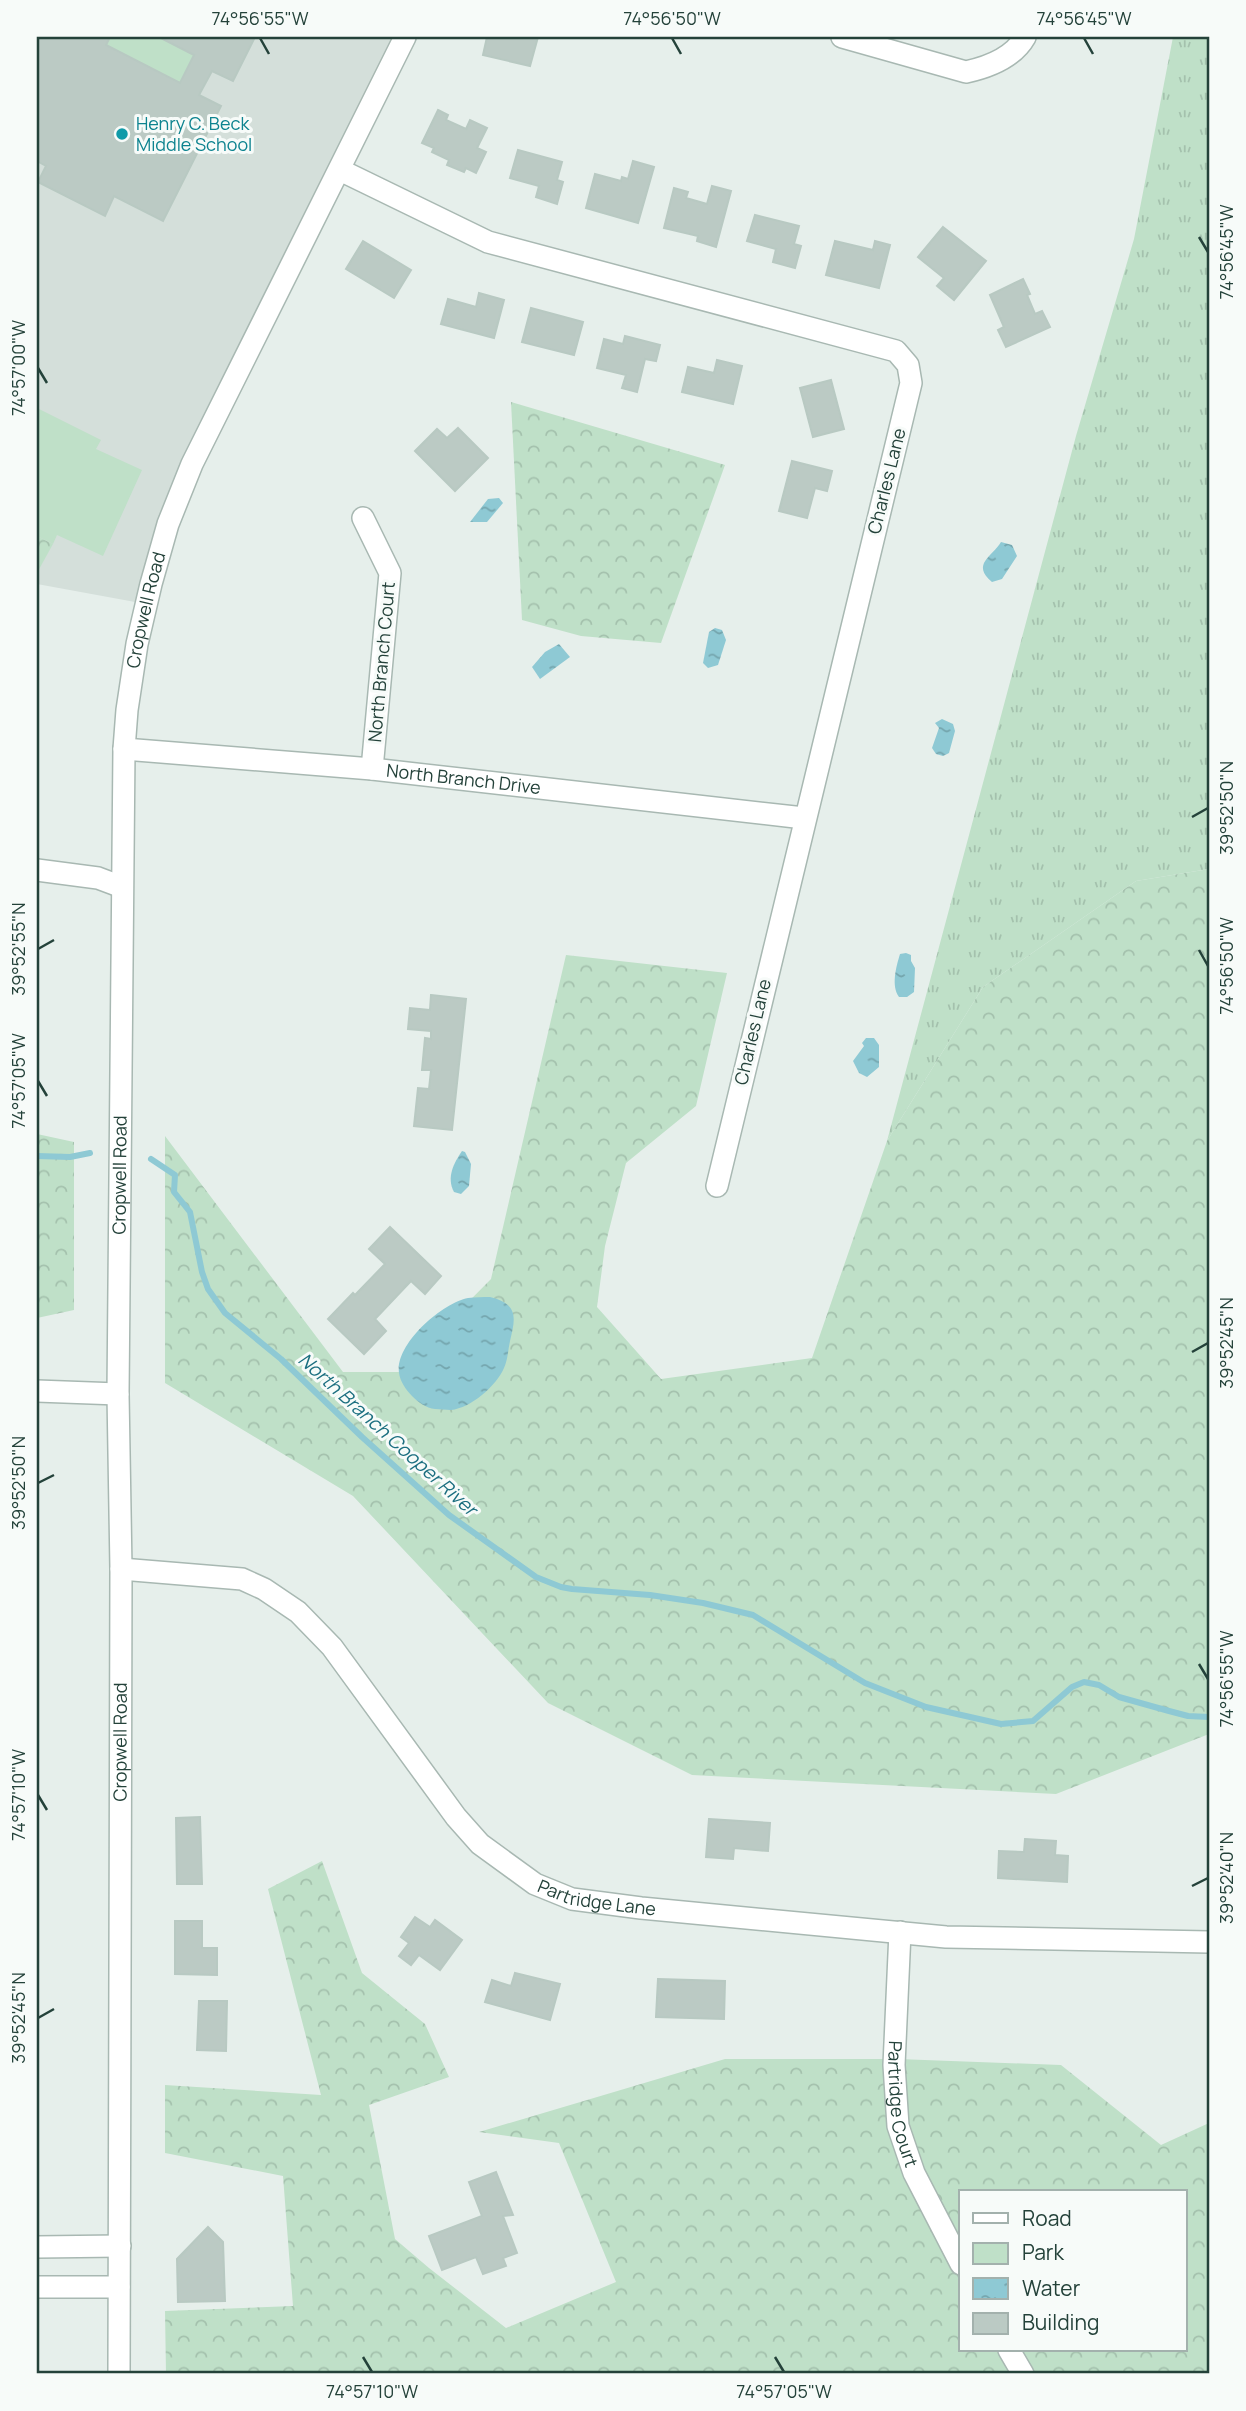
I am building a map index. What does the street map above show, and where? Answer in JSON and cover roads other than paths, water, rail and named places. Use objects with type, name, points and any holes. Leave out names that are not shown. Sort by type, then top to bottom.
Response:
[{"type":"street","name":"Cropwell Road","points":[[119,2374],[121,1569],[118,1394],[122,887],[127,709],[137,643],[151,584],[168,524],[192,464],[405,37]]},
{"type":"street","points":[[842,37],[966,72],[986,68],[1007,56],[1025,37]]},
{"type":"street","name":"Charles Lane","points":[[340,170],[488,242],[896,351],[908,365],[911,383],[717,1186]]},
{"type":"street","name":"North Branch Court","points":[[363,518],[390,573],[372,769]]},
{"type":"street","name":"North Branch Drive","points":[[124,749],[372,769],[804,818]]},
{"type":"street","points":[[37,870],[98,878],[122,887]]},
{"type":"street","points":[[37,1391],[118,1394]]},
{"type":"street","name":"Partridge Lane","points":[[121,1569],[242,1579],[264,1589],[298,1612],[332,1647],[456,1817],[480,1844],[535,1884],[572,1899],[946,1937],[1209,1942]]},
{"type":"street","name":"Partridge Court","points":[[900,1933],[894,2065],[898,2126],[914,2174],[959,2260]]},
{"type":"street","points":[[37,2247],[120,2246]]},
{"type":"street","points":[[37,2287],[119,2287]]},
{"type":"street","points":[[1010,2352],[1023,2374]]},
{"type":"water","points":[[499,498],[503,503],[487,522],[470,522],[488,499]]},
{"type":"water","points":[[1001,542],[1012,545],[1017,556],[1002,579],[992,582],[986,576],[983,565]]},
{"type":"water","points":[[715,628],[722,630],[726,640],[718,665],[708,668],[703,663],[709,632]]},
{"type":"water","points":[[559,644],[570,657],[540,679],[532,667],[545,652]]},
{"type":"water","points":[[942,719],[953,724],[955,731],[949,753],[943,756],[936,754],[932,748],[939,728],[935,723]]},
{"type":"water","points":[[900,954],[911,955],[915,968],[914,992],[907,997],[899,997],[895,987],[896,970]]},
{"type":"water","points":[[866,1038],[874,1038],[879,1045],[879,1067],[867,1077],[859,1073],[853,1061],[864,1046],[862,1043]]},
{"type":"water","points":[[462,1151],[471,1164],[469,1186],[461,1194],[454,1192],[451,1176]]},
{"type":"water","points":[[490,1297],[506,1303],[514,1318],[506,1361],[500,1375],[482,1395],[459,1408],[435,1409],[422,1404],[410,1394],[399,1373],[404,1350],[422,1326],[457,1301]]},
{"type":"waterway","name":"North Branch Cooper River","points":[[37,1156],[70,1157],[90,1153]]},
{"type":"waterway","name":"North Branch Cooper River","points":[[151,1159],[175,1175],[174,1192],[190,1212],[208,1289],[225,1313],[281,1359],[449,1515],[536,1577],[572,1589],[650,1595],[703,1603],[753,1615],[865,1683],[926,1707],[1001,1724],[1033,1721],[1072,1687],[1084,1682],[1099,1685],[1119,1697],[1188,1716],[1209,1717]]},
{"type":"place","name":"Henry C. Beck Middle School","points":[[122,134]]}]
